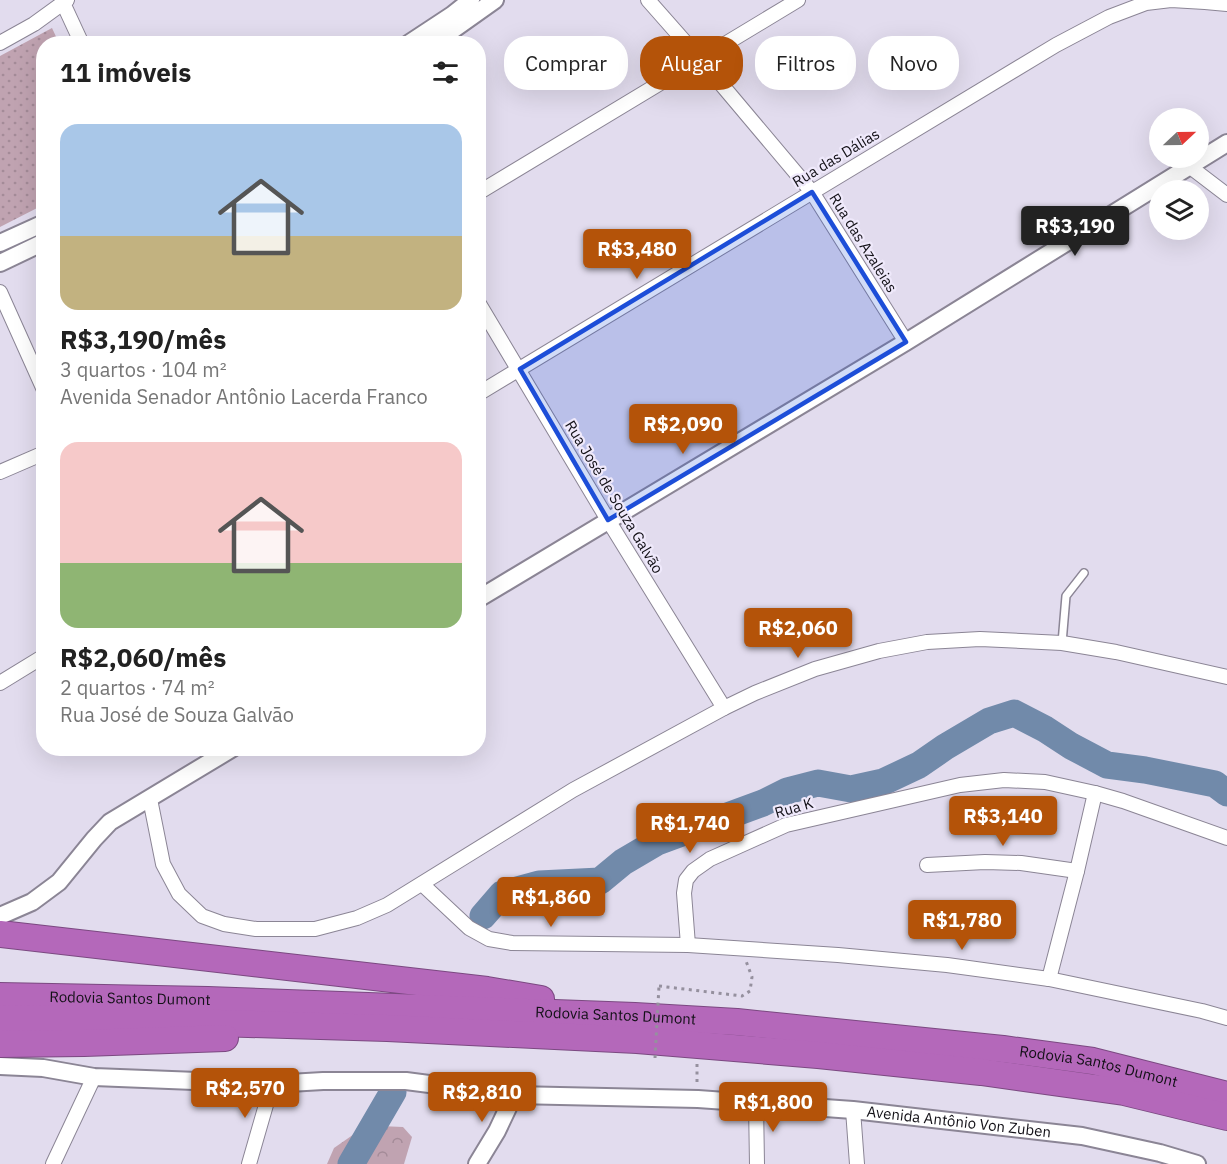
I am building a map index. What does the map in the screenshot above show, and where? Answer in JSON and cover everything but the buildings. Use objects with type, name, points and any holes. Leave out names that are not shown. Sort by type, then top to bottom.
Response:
[{"type":"highway","points":[[0,934],[487,990],[635,1016]]},
{"type":"highway","name":"Rodovia Santos Dumont","points":[[0,996],[208,1000],[737,1022],[1003,1049],[1093,1061],[1227,1095]]},
{"type":"highway","name":"Rodovia Santos Dumont","points":[[0,1018],[387,1028],[637,1040],[818,1055],[981,1072],[1124,1092],[1227,1117]]},
{"type":"highway","points":[[0,1044],[275,1039],[387,1028]]},
{"type":"street","points":[[420,36],[471,0]]},
{"type":"street","points":[[445,36],[495,0]]},
{"type":"street","name":"Rua das Azaleias","points":[[648,0],[680,36]]},
{"type":"street","points":[[738,36],[798,0]]},
{"type":"street","name":"Rua das Dálias","points":[[486,389],[1056,45],[1109,17],[1146,3],[1171,0],[1227,4]]},
{"type":"street","points":[[0,43],[34,24],[65,2],[79,36]]},
{"type":"street","points":[[486,188],[649,90]]},
{"type":"street","name":"Rua das Azaleias","points":[[726,90],[812,192],[906,342]]},
{"type":"street","points":[[1209,154],[1227,143]]},
{"type":"street","points":[[486,594],[906,342],[1186,168]]},
{"type":"street","points":[[1192,168],[1227,195]]},
{"type":"street","points":[[0,243],[36,227]]},
{"type":"street","points":[[0,263],[36,246]]},
{"type":"street","points":[[0,292],[36,372]]},
{"type":"street","name":"Rua José de Souza Galvão","points":[[486,315],[608,520],[724,708]]},
{"type":"street","points":[[0,472],[36,456]]},
{"type":"street","points":[[150,799],[164,864],[179,894],[202,916],[224,924],[256,929],[315,929],[357,918],[387,905],[573,790],[724,708],[815,669],[879,651],[927,642],[980,639],[1062,643],[1116,652],[1227,677]]},
{"type":"street","points":[[0,683],[36,661]]},
{"type":"street","points":[[0,916],[32,902],[59,882],[110,822],[216,756]]},
{"type":"street","name":"Rua K","points":[[688,945],[684,893],[686,880],[693,871],[710,859],[786,825],[960,785],[1004,780],[1045,782],[1123,801],[1227,838]]},
{"type":"street","points":[[1049,979],[1095,793]]},
{"type":"street","points":[[927,864],[1021,863],[1077,871]]},
{"type":"street","points":[[422,884],[469,928],[489,939],[512,943],[688,945],[947,965],[1049,979],[1227,1018]]},
{"type":"street","name":"Avenida Antônio Von Zuben","points":[[0,1066],[43,1068],[94,1077],[272,1084],[323,1081],[406,1081],[514,1095],[698,1099],[853,1110],[1082,1136],[1160,1153],[1197,1164]]},
{"type":"street","points":[[53,1164],[94,1077]]},
{"type":"street","points":[[249,1164],[272,1084]]},
{"type":"street","points":[[477,1164],[497,1131],[514,1095]]},
{"type":"street","points":[[756,1103],[757,1164]]},
{"type":"street","points":[[853,1110],[857,1164]]},
{"type":"lane","points":[[1062,643],[1066,596],[1084,573]]},
{"type":"path","points":[[655,1058],[659,986],[742,996],[750,991],[752,977],[741,948]]},
{"type":"path","points":[[697,1062],[698,1099]]},
{"type":"highlighted area","points":[[812,192],[906,342],[608,520],[520,369]]},
{"type":"green space","points":[[52,28],[56,36],[37,36]]},
{"type":"green space","points":[[36,37],[36,209],[0,227],[0,56]]},
{"type":"green space","points":[[380,1126],[403,1127],[412,1137],[404,1164],[327,1164],[334,1148],[357,1132]]},
{"type":"waterway","points":[[483,916],[502,894],[539,884],[600,881],[623,862],[657,842],[763,803],[787,791],[818,783],[851,789],[883,782],[919,765],[989,721],[1014,713],[1107,765],[1215,784],[1227,793]]},
{"type":"waterway","points":[[351,1164],[393,1092]]}]
